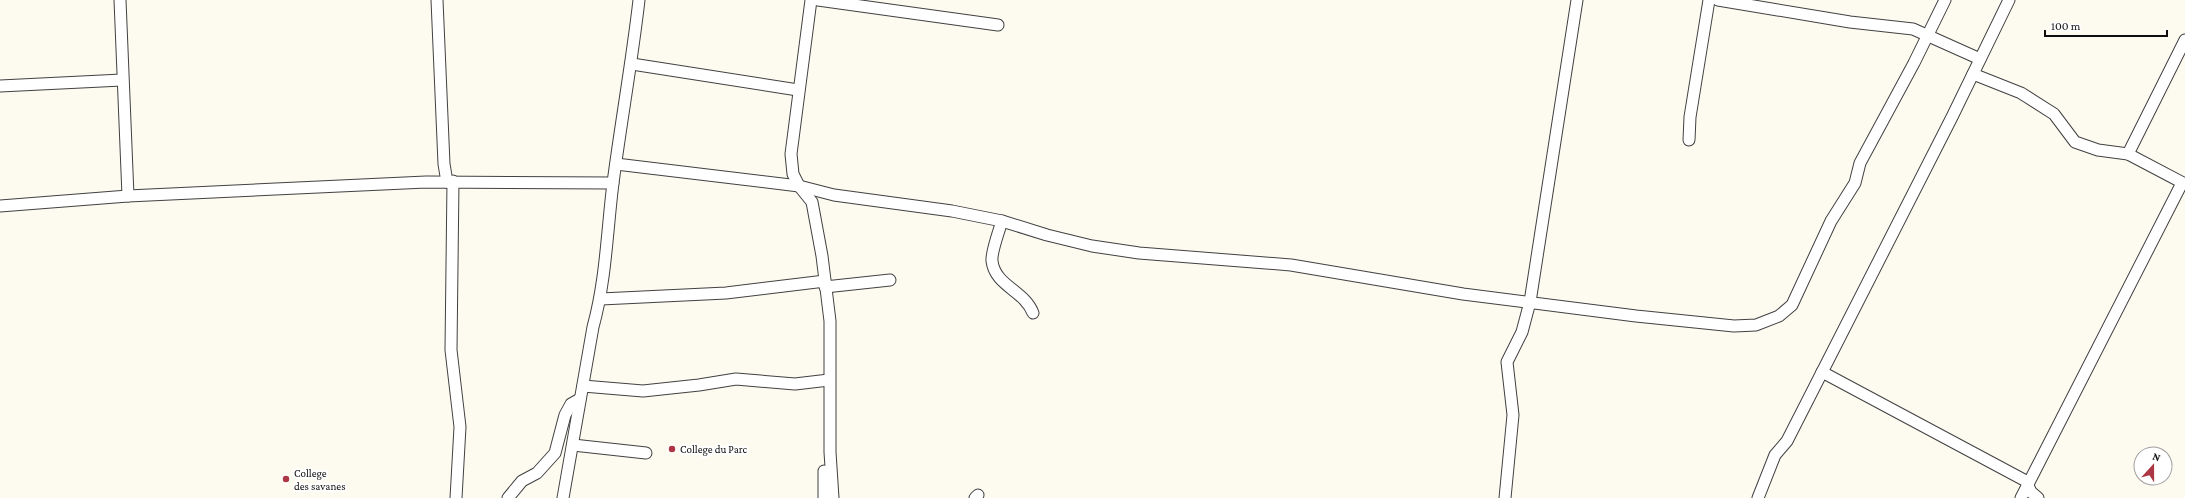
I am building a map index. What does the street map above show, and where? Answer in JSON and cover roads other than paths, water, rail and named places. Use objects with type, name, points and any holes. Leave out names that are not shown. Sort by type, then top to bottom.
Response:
[{"type":"street","points":[[120,0],[122,80],[128,196]]},
{"type":"street","points":[[437,0],[444,153],[450,181],[451,350],[460,427],[456,498]]},
{"type":"street","points":[[563,498],[593,327],[601,299],[613,183],[632,64],[639,0]]},
{"type":"street","points":[[811,0],[798,90],[791,154],[793,174],[799,186],[812,202],[815,210],[830,322],[830,452],[833,498]]},
{"type":"street","points":[[818,0],[998,25]]},
{"type":"street","points":[[1505,498],[1513,415],[1507,362],[1522,332],[1530,302],[1577,0]]},
{"type":"street","points":[[1689,140],[1690,117],[1709,0]]},
{"type":"street","points":[[1718,0],[1850,22],[1913,29],[1980,59]]},
{"type":"street","points":[[616,164],[799,186],[834,195],[952,211],[1002,221],[1077,242],[1139,253],[1292,265],[1463,294],[1734,326],[1756,325],[1779,316],[1792,304],[1831,221],[1855,183],[1860,163],[1945,0]]},
{"type":"street","points":[[1758,498],[1775,455],[1787,441],[2009,0]]},
{"type":"street","points":[[2128,154],[2185,40]]},
{"type":"street","points":[[632,64],[798,90]]},
{"type":"street","points":[[1973,74],[2021,93],[2054,114],[2075,142],[2098,150],[2128,154],[2184,184],[2021,498]]},
{"type":"street","points":[[0,86],[122,80]]},
{"type":"street","points":[[0,206],[128,196],[450,181],[613,183]]},
{"type":"street","points":[[1002,221],[992,260],[997,277],[1029,302],[1033,313]]},
{"type":"street","points":[[601,299],[726,292],[890,280]]},
{"type":"street","points":[[1822,372],[2026,481],[2031,492],[2038,498]]},
{"type":"street","points":[[583,386],[643,391],[699,385],[736,379],[795,384],[829,380]]},
{"type":"street","points":[[508,498],[522,481],[537,473],[555,453],[564,415],[571,404],[580,399]]},
{"type":"street","points":[[573,445],[646,453]]},
{"type":"street","points":[[824,498],[824,469],[830,452]]},
{"type":"place","name":"College du Parc","points":[[672,449]]},
{"type":"place","name":"College des savanes","points":[[286,479]]}]
